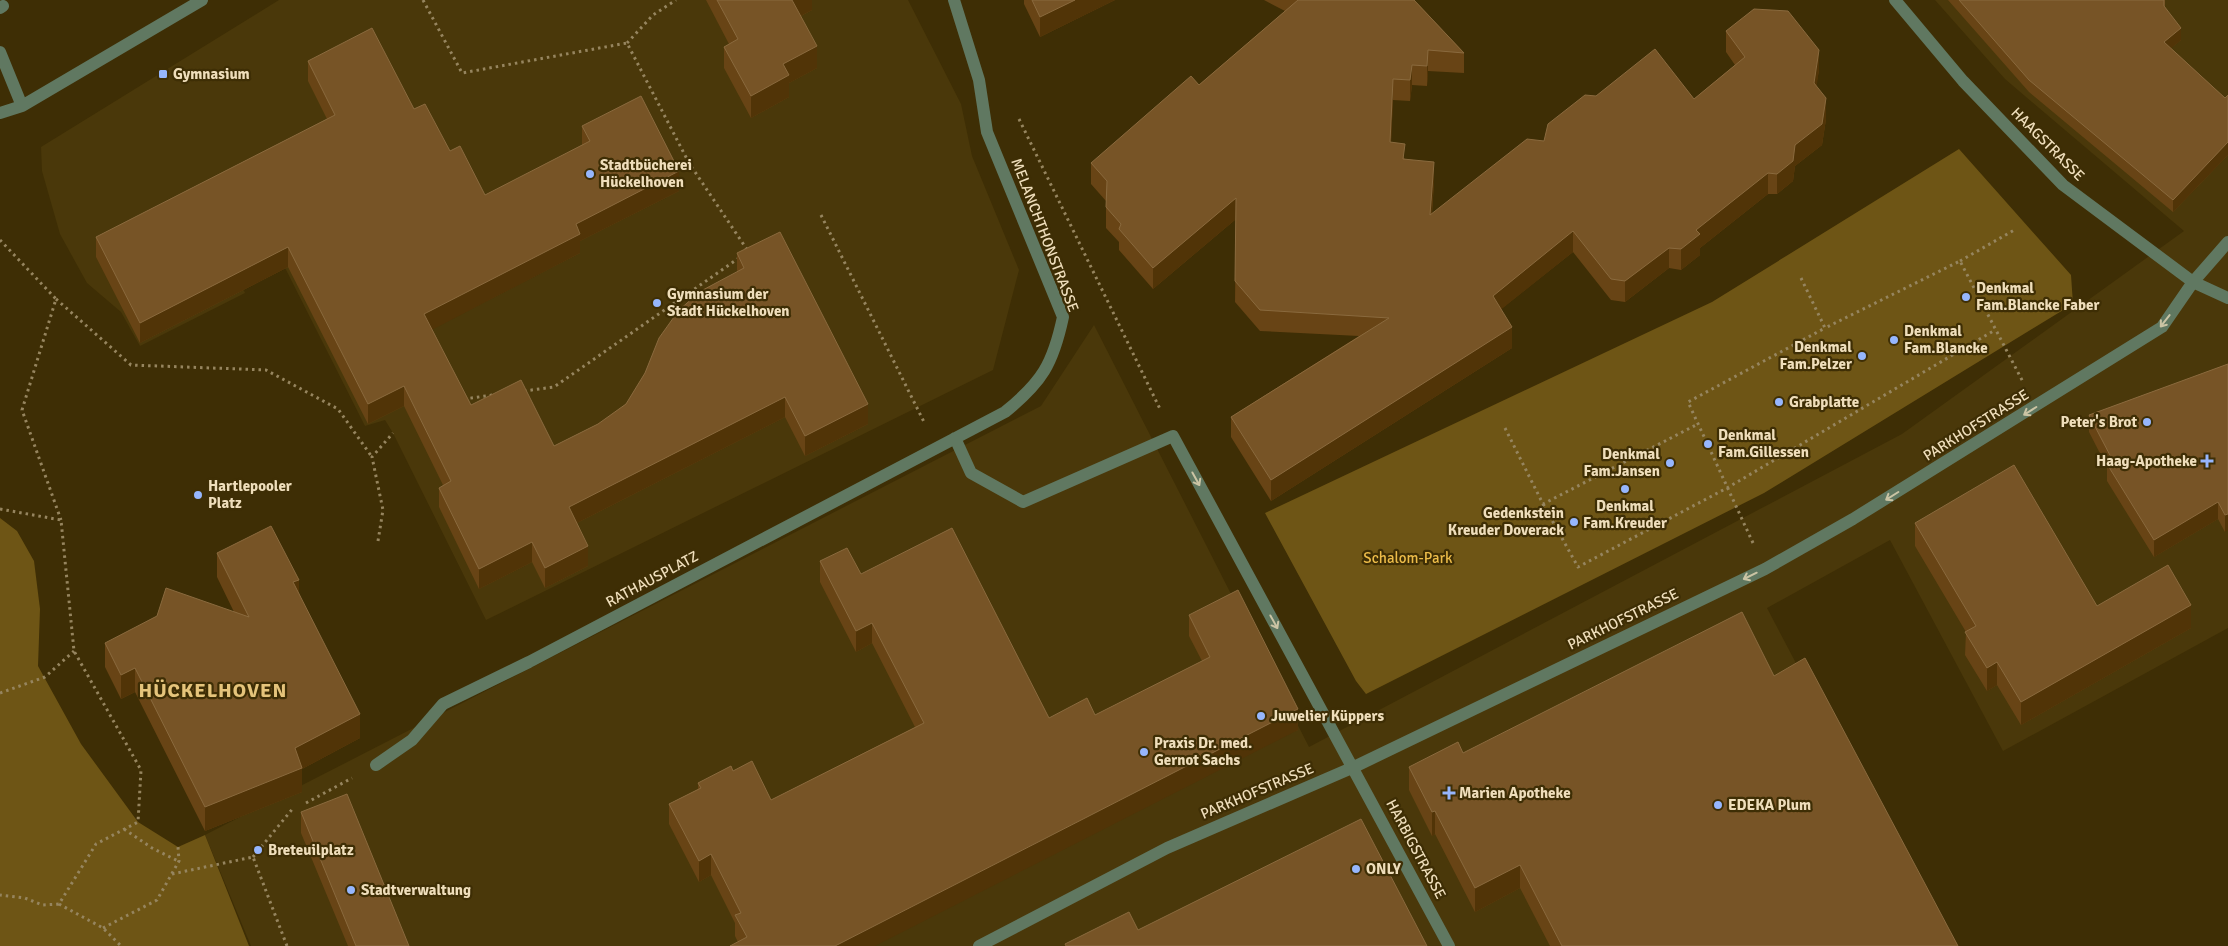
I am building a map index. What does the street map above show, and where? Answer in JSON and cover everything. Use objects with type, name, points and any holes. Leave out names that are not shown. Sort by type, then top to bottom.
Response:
[{"type":"street","points":[[0,113],[22,106],[202,0]]},
{"type":"street","name":"MELANCHTHONSTRASSE","points":[[954,0],[980,80],[987,132],[1063,318],[1057,346],[1045,373],[1024,397],[1005,412],[955,438]]},
{"type":"street","name":"HAAGSTRASSE","points":[[1895,0],[1964,81],[2063,185],[2193,282],[2228,298]]},
{"type":"street","points":[[0,52],[22,106]]},
{"type":"street","name":"PARKHOFSTRASSE","points":[[979,946],[1167,848],[1354,767],[1765,569],[1853,519],[2162,327],[2193,282],[2228,242]]},
{"type":"street","points":[[955,438],[971,473],[1023,502],[1173,436]]},
{"type":"street","name":"HARBIGSTRASSE","points":[[1173,436],[1450,946]]},
{"type":"street","name":"RATHAUSPLATZ","points":[[376,765],[412,740],[443,704],[554,649],[955,438]]},
{"type":"path","points":[[424,0],[462,74],[627,42],[653,15],[676,0]]},
{"type":"path","points":[[516,392],[554,387],[749,251],[689,163],[627,42]]},
{"type":"path","points":[[1019,119],[1173,436]]},
{"type":"path","points":[[820,215],[937,447]]},
{"type":"path","points":[[1765,569],[1688,402],[1825,328],[1960,261],[2016,229]]},
{"type":"path","points":[[0,240],[56,298],[131,365],[266,370],[338,409],[372,457],[383,510],[378,541]]},
{"type":"path","points":[[1960,261],[2037,406]]},
{"type":"path","points":[[1801,278],[1825,328]]},
{"type":"path","points":[[56,298],[22,410],[61,520],[74,651],[140,770],[138,822],[96,844],[59,904]]},
{"type":"path","points":[[1505,428],[1543,504],[1578,566],[1728,488],[1995,330]]},
{"type":"path","points":[[458,400],[497,395]]},
{"type":"path","points":[[1543,504],[1698,424]]},
{"type":"path","points":[[372,457],[393,432]]},
{"type":"path","points":[[0,509],[61,520]]},
{"type":"path","points":[[0,694],[45,677],[74,651]]},
{"type":"path","points":[[306,803],[376,765]]},
{"type":"path","points":[[172,874],[253,857],[294,807]]},
{"type":"path","points":[[124,830],[152,848],[179,861]]},
{"type":"path","points":[[104,928],[157,900],[179,861],[178,847]]},
{"type":"path","points":[[253,857],[287,946]]},
{"type":"path","points":[[0,895],[25,898],[42,905],[59,904],[104,928],[121,946]]},
{"type":"shaded area","name":"Gymnasium der Stadt Hückelhoven","points":[[279,0],[908,0],[961,104],[972,156],[1019,270],[993,370],[486,620],[393,433],[385,420],[365,426],[276,250],[235,270],[245,293],[140,346],[121,312],[87,283],[60,234],[42,171],[41,147]]},
{"type":"shaded area","points":[[1935,0],[2228,0],[2228,628],[2003,751],[1890,540],[1767,608],[1945,946],[251,946],[205,835],[1041,406],[1094,325],[1309,747],[1902,434],[2184,231],[2005,79]]},
{"type":"green space","name":"Schalom-Park","points":[[1959,149],[2071,275],[2073,304],[1764,493],[1366,694],[1356,681],[1265,513],[1712,302]]},
{"type":"green space","points":[[0,518],[17,531],[34,561],[40,609],[38,666],[81,744],[138,822],[178,847],[205,835],[249,946],[0,946]]},
{"type":"building","points":[[717,0],[792,0],[817,46],[783,64],[789,75],[751,96],[724,47],[738,39]]},
{"type":"building","points":[[1032,0],[1075,0],[1040,17]]},
{"type":"building","points":[[1298,0],[1414,0],[1464,53],[1428,50],[1427,66],[1412,65],[1410,80],[1393,79],[1390,142],[1405,144],[1403,159],[1434,162],[1430,215],[1527,139],[1544,141],[1548,124],[1585,95],[1596,96],[1655,49],[1694,99],[1745,57],[1726,31],[1754,9],[1788,11],[1819,50],[1814,83],[1826,98],[1822,124],[1795,145],[1793,161],[1777,174],[1768,173],[1696,230],[1700,234],[1681,249],[1669,248],[1625,281],[1611,279],[1573,231],[1493,296],[1512,327],[1271,480],[1231,417],[1389,318],[1260,310],[1235,281],[1236,198],[1153,268],[1119,229],[1121,224],[1106,207],[1107,181],[1091,163],[1191,76],[1199,85]]},
{"type":"building","points":[[1959,0],[2164,0],[2164,6],[2181,28],[2164,42],[2225,98],[2228,95],[2228,142],[2173,200],[2029,80]]},
{"type":"building","points":[[372,28],[414,109],[425,104],[450,151],[460,146],[485,195],[590,141],[582,126],[641,96],[679,171],[576,224],[580,234],[424,314],[471,405],[521,380],[554,446],[598,424],[626,404],[645,373],[659,338],[679,310],[701,291],[744,268],[737,253],[780,232],[868,404],[805,436],[785,397],[569,507],[588,546],[545,568],[532,542],[479,569],[439,488],[451,481],[404,386],[368,404],[288,247],[140,323],[96,237],[335,115],[308,61]]},
{"type":"building","points":[[2228,364],[2228,514],[2225,515],[2218,502],[2154,540],[2107,464],[2113,461],[2089,415]]},
{"type":"building","points":[[2014,465],[2097,606],[2168,565],[2191,605],[2021,702],[1997,662],[1987,668],[1965,632],[1976,626],[1915,523]]},
{"type":"building","points":[[271,526],[299,580],[293,582],[360,714],[295,748],[302,768],[205,807],[135,668],[121,675],[105,643],[157,616],[166,588],[249,617],[217,553]]},
{"type":"building","points":[[952,528],[1049,718],[1087,698],[1095,715],[1210,657],[1189,615],[1238,590],[1298,709],[835,946],[730,946],[747,937],[735,915],[741,913],[711,854],[699,861],[669,804],[701,788],[698,783],[731,766],[733,771],[752,761],[771,800],[924,723],[872,623],[856,631],[820,561],[847,548],[861,574]]},
{"type":"building","name":"EDEKA Plum","points":[[1742,612],[1774,676],[1805,658],[1958,946],[1562,946],[1520,865],[1475,888],[1435,811],[1432,812],[1409,767],[1458,742],[1463,753]]},
{"type":"building","name":"Stadtverwaltung","points":[[347,794],[409,946],[356,946],[301,812]]},
{"type":"building","points":[[1361,819],[1427,946],[1066,946],[1065,944],[1129,912],[1138,930]]},
{"type":"place","name":"Gymnasium","points":[[163,74]]},
{"type":"place","name":"Stadtbücherei Hückelhoven","points":[[590,174]]},
{"type":"place","name":"Denkmal Fam.Blancke Faber","points":[[1966,297]]},
{"type":"place","name":"Gymnasium der Stadt Hückelhoven","points":[[657,303]]},
{"type":"place","name":"Denkmal Fam.Blancke","points":[[1894,340]]},
{"type":"place","name":"Denkmal Fam.Pelzer","points":[[1862,356]]},
{"type":"place","name":"Grabplatte","points":[[1779,402]]},
{"type":"place","name":"Peter's Brot","points":[[2147,422]]},
{"type":"place","name":"Denkmal Fam.Gillessen","points":[[1708,444]]},
{"type":"place","name":"Haag-Apotheke","points":[[2207,461]]},
{"type":"place","name":"Denkmal Fam.Jansen","points":[[1670,463]]},
{"type":"place","name":"Denkmal Fam.Kreuder","points":[[1625,489]]},
{"type":"place","name":"Hartlepooler Platz","points":[[198,495]]},
{"type":"place","name":"Gedenkstein Kreuder Doverack","points":[[1574,522]]},
{"type":"place","name":"Juwelier Küppers","points":[[1261,716]]},
{"type":"place","name":"Praxis Dr. med. Gernot Sachs","points":[[1144,752]]},
{"type":"place","name":"Marien Apotheke","points":[[1449,793]]},
{"type":"place","name":"EDEKA Plum","points":[[1718,805]]},
{"type":"place","name":"Breteuilplatz","points":[[258,850]]},
{"type":"place","name":"ONLY","points":[[1356,869]]},
{"type":"place","name":"Stadtverwaltung","points":[[351,890]]},
{"type":"district","name":"HÜCKELHOVEN","points":[[213,690]]}]
